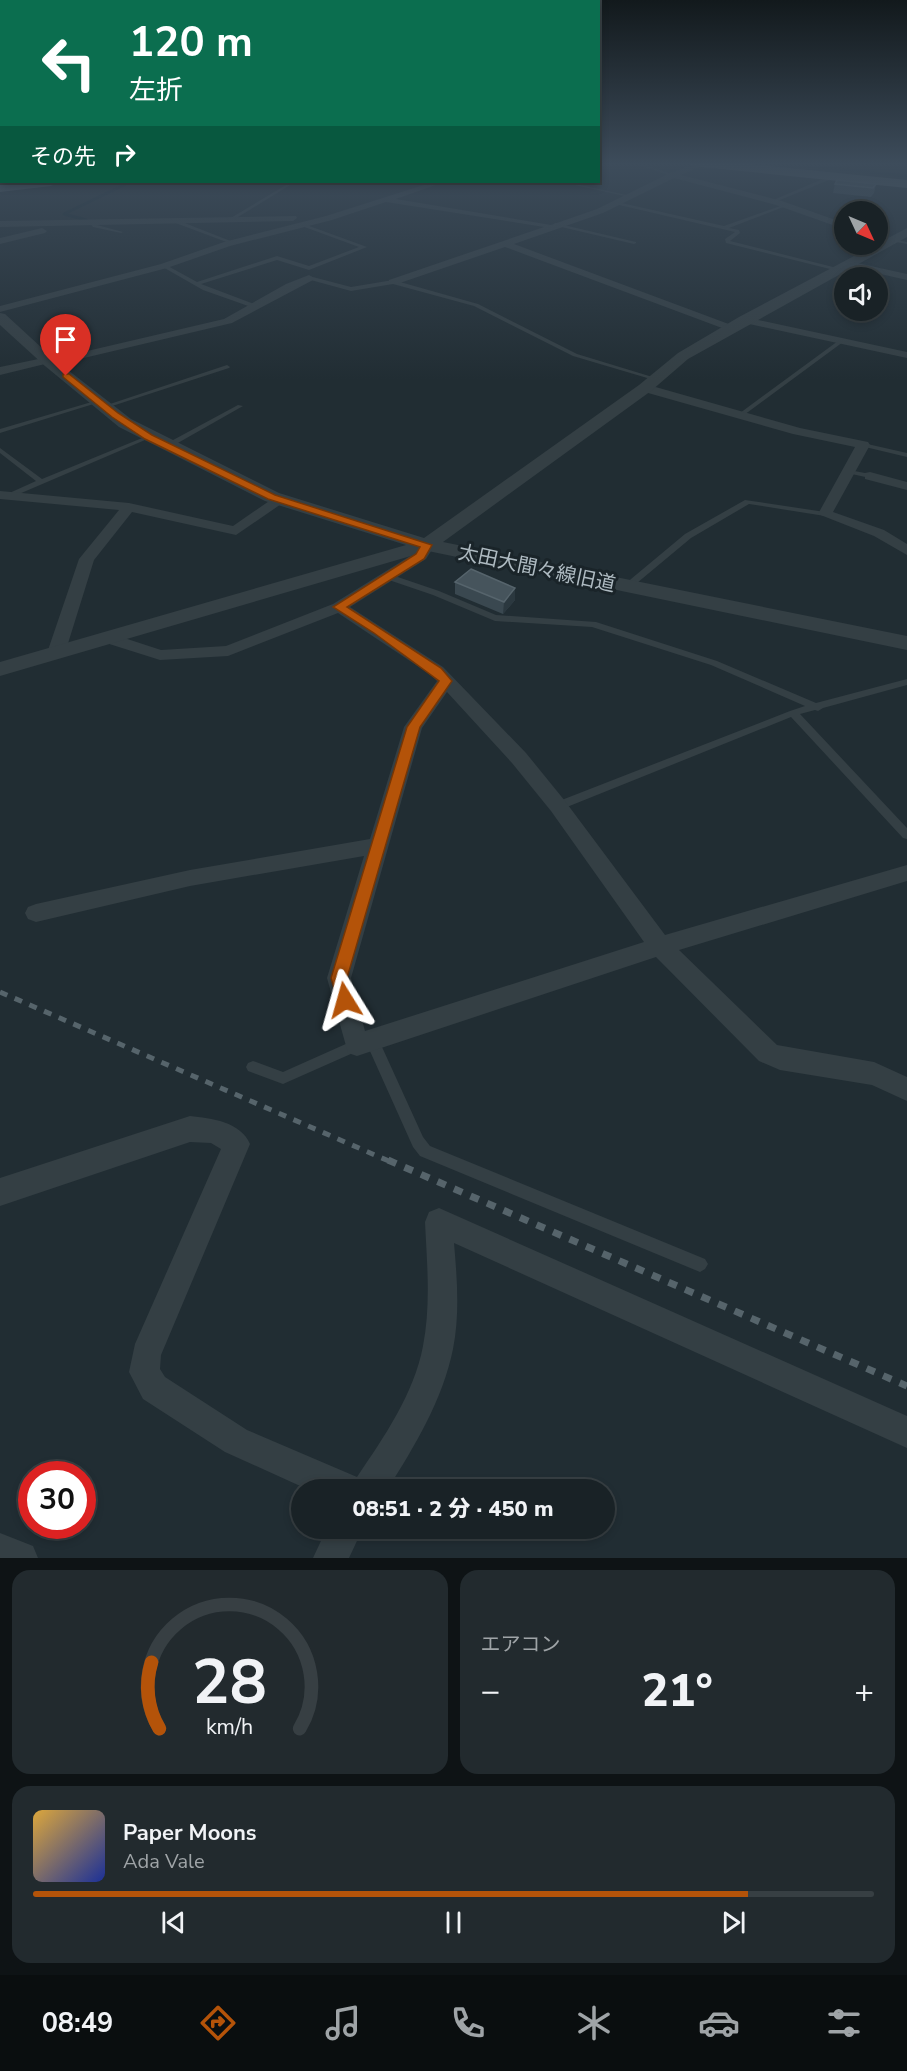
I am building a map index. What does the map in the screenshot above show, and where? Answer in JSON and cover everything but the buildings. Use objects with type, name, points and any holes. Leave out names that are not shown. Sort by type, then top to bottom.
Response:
[{"type":"street","points":[[0,241],[24,235]]},
{"type":"street","points":[[0,309],[164,266],[231,242],[259,235]]},
{"type":"street","points":[[393,282],[527,235]]},
{"type":"street","points":[[504,243],[730,328]]},
{"type":"street","points":[[109,638],[160,655],[228,651],[339,607],[421,556],[427,545],[651,384],[683,357],[730,328],[861,255]]},
{"type":"street","points":[[843,266],[907,277]]},
{"type":"street","points":[[0,371],[189,328],[217,325],[309,278]]},
{"type":"street","points":[[0,317],[101,404],[148,437],[280,500],[427,545]]},
{"type":"street","points":[[744,320],[907,355]]},
{"type":"street","points":[[651,384],[798,431],[863,445],[825,514],[879,533],[907,550]]},
{"type":"street","points":[[870,476],[907,486]]},
{"type":"street","points":[[5,495],[129,507],[236,531],[280,500]]},
{"type":"street","points":[[56,653],[87,559],[129,507]]},
{"type":"street","name":"太田大間々線旧道","points":[[0,669],[427,545],[907,643]]},
{"type":"street","points":[[339,607],[378,630],[437,671],[519,758],[558,806],[660,946],[768,1053],[780,1059],[874,1074],[907,1089]]},
{"type":"street","points":[[446,681],[413,727],[339,978],[364,1043],[660,946],[907,873]]},
{"type":"street","points":[[36,913],[190,878],[377,846]]},
{"type":"street","points":[[0,1192],[190,1129],[214,1131],[237,1144],[146,1355],[144,1372],[154,1388],[236,1441],[324,1479]]},
{"type":"street","points":[[376,1479],[401,1441],[435,1363],[442,1307],[439,1222],[907,1431]]},
{"type":"street","points":[[330,1558],[340,1539]]},
{"type":"street","points":[[0,1550],[21,1558]]},
{"type":"lane","points":[[212,235],[231,242]]},
{"type":"lane","points":[[196,284],[277,258],[309,268],[364,248],[329,235]]},
{"type":"lane","points":[[597,235],[634,243]]},
{"type":"lane","points":[[735,235],[727,240],[728,242],[843,266]]},
{"type":"lane","points":[[888,240],[907,243]]},
{"type":"lane","points":[[164,266],[196,284],[256,307]]},
{"type":"lane","points":[[309,278],[351,290],[393,282],[476,305],[575,355],[651,384]]},
{"type":"lane","points":[[742,414],[840,342]]},
{"type":"lane","points":[[0,431],[227,367]]},
{"type":"lane","points":[[166,446],[240,406]]},
{"type":"lane","points":[[5,495],[42,482],[148,437]]},
{"type":"lane","points":[[863,445],[907,455]]},
{"type":"lane","points":[[0,450],[42,482]]},
{"type":"lane","points":[[847,471],[870,476]]},
{"type":"lane","points":[[628,586],[688,536],[748,502],[825,514]]},
{"type":"lane","points":[[386,576],[436,593],[495,618],[593,624],[714,663],[818,708]]},
{"type":"lane","points":[[558,806],[793,713],[907,682]]},
{"type":"lane","points":[[793,713],[907,835]]},
{"type":"lane","points":[[253,1067],[283,1078],[364,1043],[425,1151],[700,1264]]},
{"type":"railway","points":[[0,992],[391,1162]]},
{"type":"railway","points":[[388,1160],[907,1386]]},
{"type":"route","points":[[66,376],[125,423],[148,437],[272,497],[317,513],[427,545],[421,556],[339,607],[378,630],[437,671],[446,681],[413,727],[339,978],[345,1000]]}]
